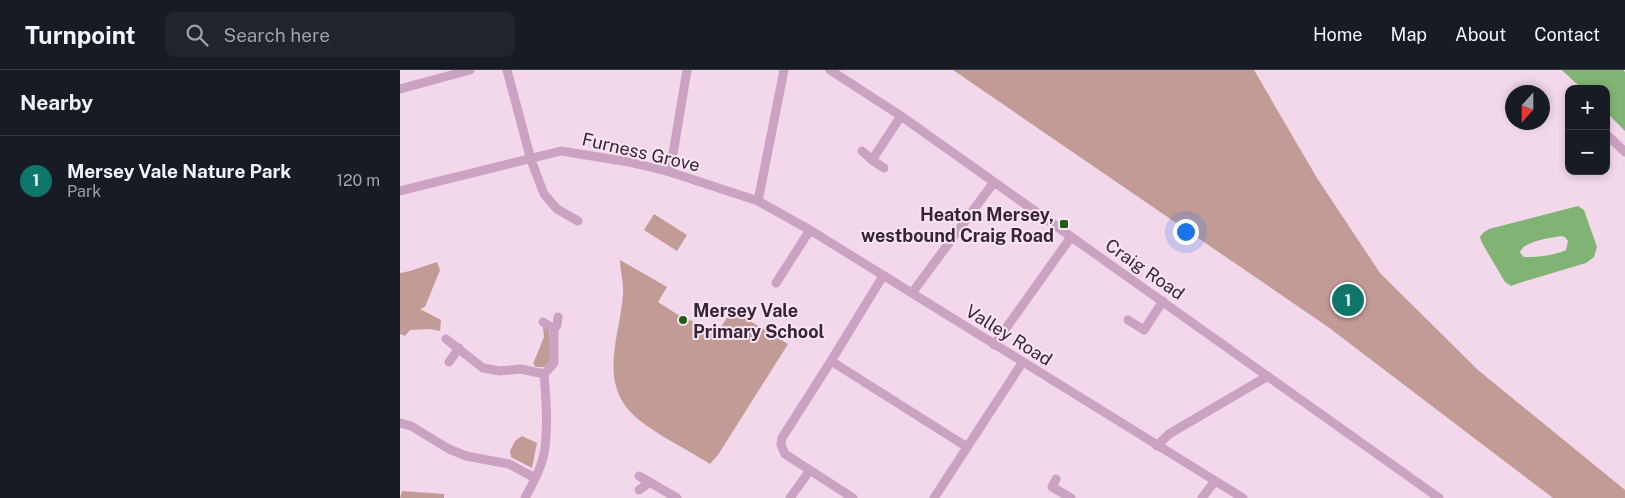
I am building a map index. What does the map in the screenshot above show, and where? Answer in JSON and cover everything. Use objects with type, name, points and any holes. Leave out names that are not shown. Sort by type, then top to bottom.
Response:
[{"type":"street","points":[[400,88],[470,70]]},
{"type":"street","points":[[506,70],[531,160],[544,194],[557,209],[578,221]]},
{"type":"street","points":[[670,172],[687,70]]},
{"type":"street","points":[[758,201],[784,70]]},
{"type":"street","name":"Craig Road","points":[[830,70],[901,116],[1439,498]]},
{"type":"street","points":[[872,160],[901,116]]},
{"type":"street","points":[[1610,138],[1625,152]]},
{"type":"street","name":"Furness Grove","points":[[400,191],[531,160],[561,151],[629,162],[670,172],[758,201]]},
{"type":"street","points":[[862,151],[884,168]]},
{"type":"street","points":[[912,293],[994,182]]},
{"type":"street","name":"Valley Road","points":[[758,201],[810,230],[1022,363],[1243,498]]},
{"type":"street","points":[[776,283],[810,230]]},
{"type":"street","points":[[994,345],[1071,237]]},
{"type":"street","points":[[853,498],[786,454],[781,445],[782,438],[883,276]]},
{"type":"street","points":[[1128,320],[1144,330],[1163,301]]},
{"type":"street","points":[[525,498],[535,478],[545,449],[547,403],[544,374],[554,362],[554,329],[558,316]]},
{"type":"street","points":[[543,322],[554,329]]},
{"type":"street","points":[[446,339],[483,368],[500,371],[521,369],[544,374]]},
{"type":"street","points":[[449,362],[459,348]]},
{"type":"street","points":[[831,361],[967,447]]},
{"type":"street","points":[[934,498],[1022,363]]},
{"type":"street","points":[[1157,446],[1169,434],[1268,376]]},
{"type":"street","points":[[400,423],[410,426],[449,449],[466,456],[509,464],[535,478]]},
{"type":"street","points":[[790,498],[810,470]]},
{"type":"street","points":[[639,476],[677,498]]},
{"type":"street","points":[[1202,498],[1215,481]]},
{"type":"street","points":[[639,490],[649,483]]},
{"type":"street","points":[[1054,483],[1071,498]]},
{"type":"shaded area","points":[[953,70],[1254,70],[1317,178],[1380,273],[1478,370],[1625,490],[1625,498],[1553,498],[1328,327]]},
{"type":"shaded area","points":[[1562,70],[1623,70],[1625,72],[1625,131],[1610,116],[1610,85],[1578,85]]},
{"type":"shaded area","points":[[1578,206],[1584,210],[1597,247],[1594,257],[1586,263],[1511,286],[1505,282],[1482,243],[1480,237],[1489,229]],"holes":[[[1561,236],[1565,237],[1568,241],[1566,250],[1561,252],[1529,257],[1524,257],[1520,253],[1522,249],[1531,243]]]},
{"type":"shaded area","points":[[654,214],[687,235],[677,251],[644,230]]},
{"type":"shaded area","points":[[620,260],[667,287],[658,302],[715,336],[732,310],[788,344],[718,455],[710,464],[663,437],[638,419],[625,405],[618,391],[614,376],[614,360],[623,294]]},
{"type":"shaded area","points":[[437,262],[440,270],[425,307],[420,309],[441,320],[440,331],[430,329],[410,330],[405,336],[400,334],[400,273]]},
{"type":"shaded area","points":[[543,327],[549,329],[551,360],[544,367],[536,367],[533,364],[544,337]]},
{"type":"shaded area","points":[[522,436],[537,443],[532,468],[511,457],[510,451],[515,441]]},
{"type":"shaded area","points":[[402,491],[444,494],[444,498],[400,498]]},
{"type":"place","name":"Heaton Mersey, westbound Craig Road","points":[[1064,224]]},
{"type":"place","name":"Mersey Vale Nature Park","points":[[1348,300]]},
{"type":"place","name":"Mersey Vale Primary School","points":[[683,320]]}]
